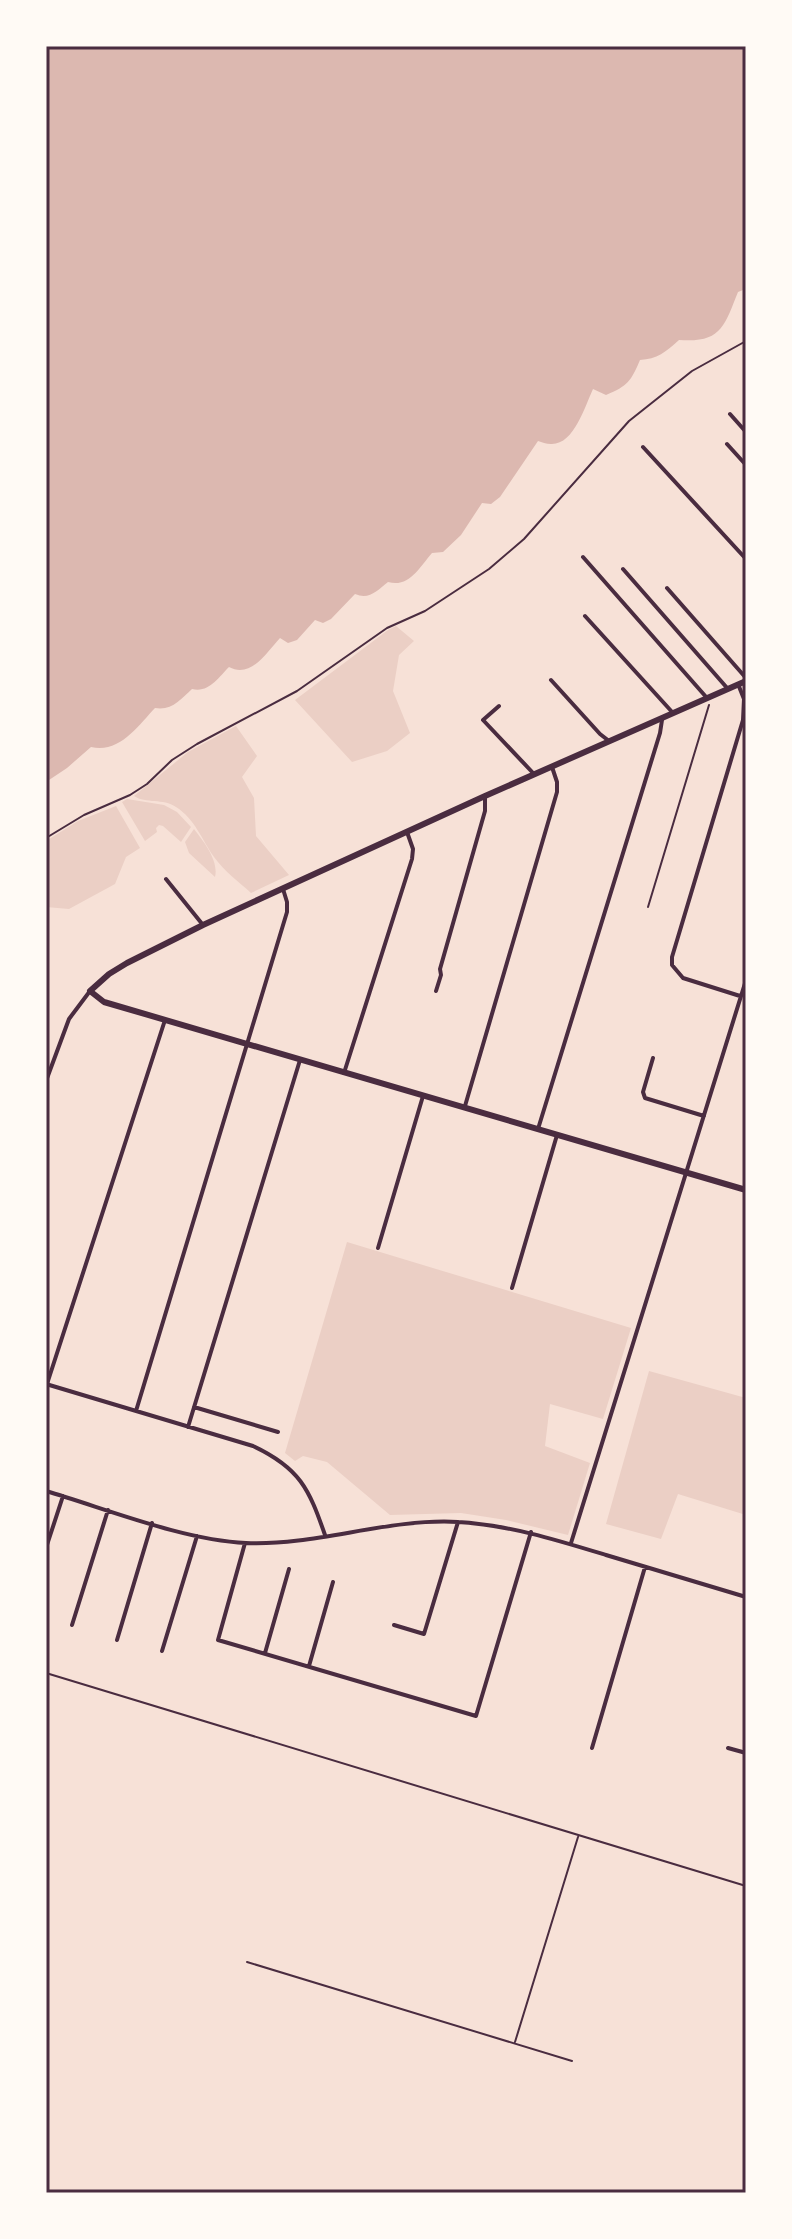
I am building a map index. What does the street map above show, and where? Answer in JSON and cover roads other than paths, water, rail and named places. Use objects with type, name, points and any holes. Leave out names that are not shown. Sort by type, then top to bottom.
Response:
[{"type":"street","points":[[730,414],[746,432]]},
{"type":"street","points":[[727,444],[746,465]]},
{"type":"street","points":[[643,447],[746,559]]},
{"type":"street","points":[[583,557],[707,698]]},
{"type":"street","points":[[623,569],[728,689]]},
{"type":"street","points":[[46,1081],[69,1019],[90,991],[127,963],[283,888],[746,680],[667,588]]},
{"type":"street","points":[[585,616],[673,713]]},
{"type":"street","points":[[551,680],[609,741]]},
{"type":"street","points":[[738,684],[744,699],[743,720],[672,965],[683,978],[741,996]]},
{"type":"street","points":[[499,706],[483,720],[534,774]]},
{"type":"street","points":[[538,1130],[660,733],[662,717]]},
{"type":"street","points":[[464,1108],[557,792],[552,767]]},
{"type":"street","points":[[436,991],[485,811],[485,796]]},
{"type":"street","points":[[344,1073],[412,859],[413,849],[407,832]]},
{"type":"street","points":[[166,879],[203,925]]},
{"type":"street","points":[[136,1411],[287,912],[283,888]]},
{"type":"street","points":[[571,1544],[746,980]]},
{"type":"street","points":[[90,991],[104,1002],[746,1190]]},
{"type":"street","points":[[165,1020],[46,1384],[253,1446],[281,1460],[310,1493],[325,1535]]},
{"type":"street","points":[[653,1058],[643,1092],[645,1098],[704,1116]]},
{"type":"street","points":[[188,1427],[300,1060]]},
{"type":"street","points":[[378,1248],[423,1096]]},
{"type":"street","points":[[512,1288],[557,1135]]},
{"type":"street","points":[[194,1407],[278,1432]]},
{"type":"street","points":[[46,1491],[197,1536],[245,1543],[424,1522],[458,1522],[531,1532],[746,1597]]},
{"type":"street","points":[[46,1548],[63,1496]]},
{"type":"street","points":[[72,1625],[108,1510]]},
{"type":"street","points":[[394,1625],[424,1634],[458,1522]]},
{"type":"street","points":[[117,1640],[152,1523]]},
{"type":"street","points":[[245,1543],[218,1640],[476,1716],[531,1532]]},
{"type":"street","points":[[162,1651],[197,1536]]},
{"type":"street","points":[[592,1748],[645,1567]]},
{"type":"street","points":[[265,1653],[289,1569]]},
{"type":"street","points":[[309,1666],[333,1582]]},
{"type":"street","points":[[728,1748],[746,1753]]},
{"type":"lane","points":[[46,1673],[746,1886]]},
{"type":"lane","points":[[515,2044],[578,1836]]},
{"type":"lane","points":[[247,1962],[572,2061]]}]
